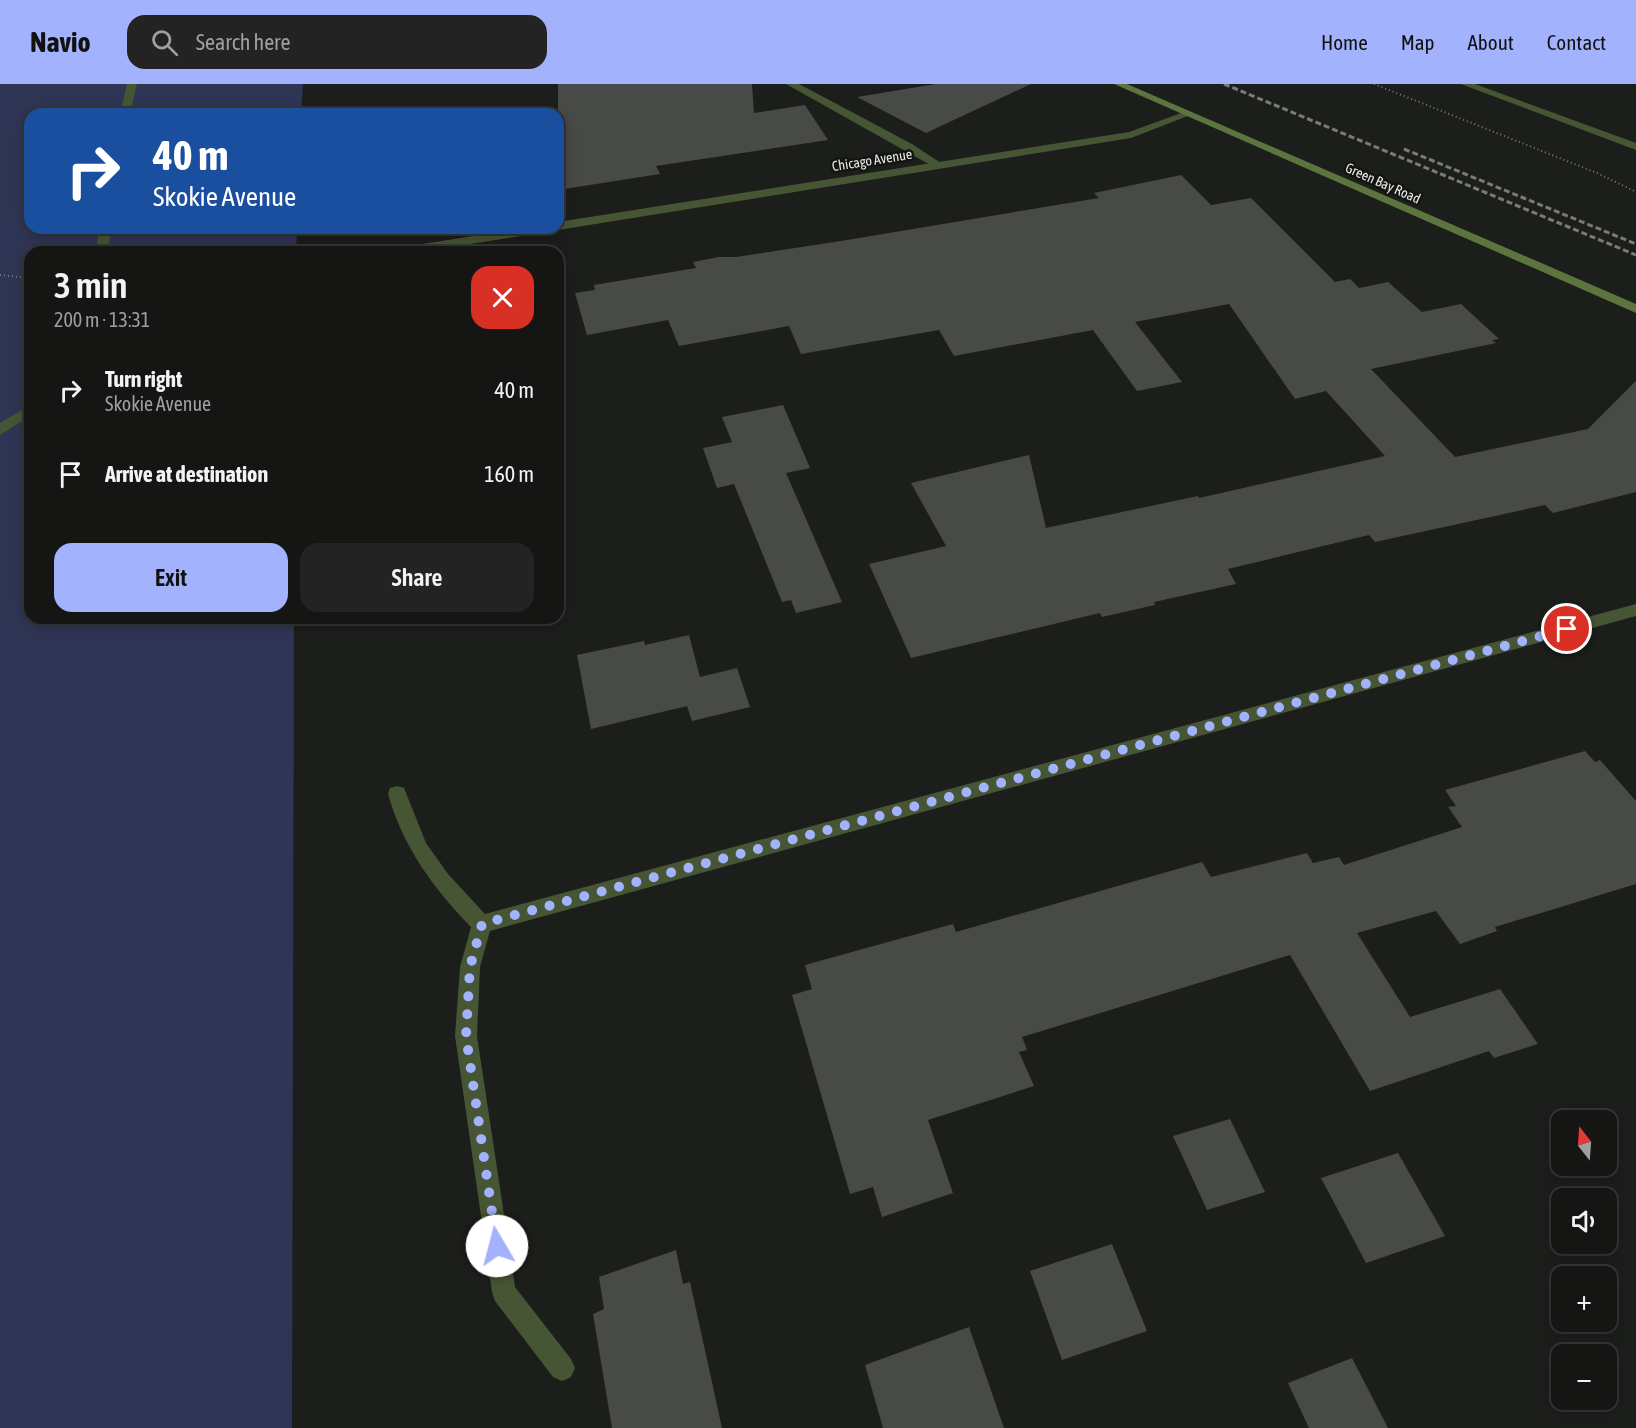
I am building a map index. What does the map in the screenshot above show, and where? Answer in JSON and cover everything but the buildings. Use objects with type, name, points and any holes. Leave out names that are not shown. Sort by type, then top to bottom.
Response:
[{"type":"main road","name":"Green Bay Road","points":[[1119,84],[1636,309]]},
{"type":"street","points":[[126,108],[132,84]]},
{"type":"street","points":[[791,84],[908,146],[938,165]]},
{"type":"street","points":[[1466,84],[1636,147]]},
{"type":"street","name":"Chicago Avenue","points":[[564,225],[1131,135],[1188,114]]},
{"type":"street","points":[[434,246],[509,234]]},
{"type":"street","points":[[0,430],[24,414]]},
{"type":"street","points":[[482,924],[1636,610]]},
{"type":"street","points":[[397,794],[403,820],[417,849],[453,896],[482,924]]},
{"type":"street","points":[[482,924],[470,967],[466,1036],[504,1292],[562,1368]]},
{"type":"path","points":[[1374,84],[1597,173],[1636,192]]},
{"type":"path","points":[[0,275],[24,277]]},
{"type":"shaded area","points":[[0,84],[303,84],[301,108],[24,108],[24,234],[297,234],[296,246],[24,246],[24,624],[294,624],[292,1428],[0,1428]]},
{"type":"railway","points":[[1224,84],[1636,255]]},
{"type":"railway","points":[[1404,149],[1636,244]]},
{"type":"route","points":[[497,1246],[466,1036],[470,967],[482,924],[1567,629]]}]
